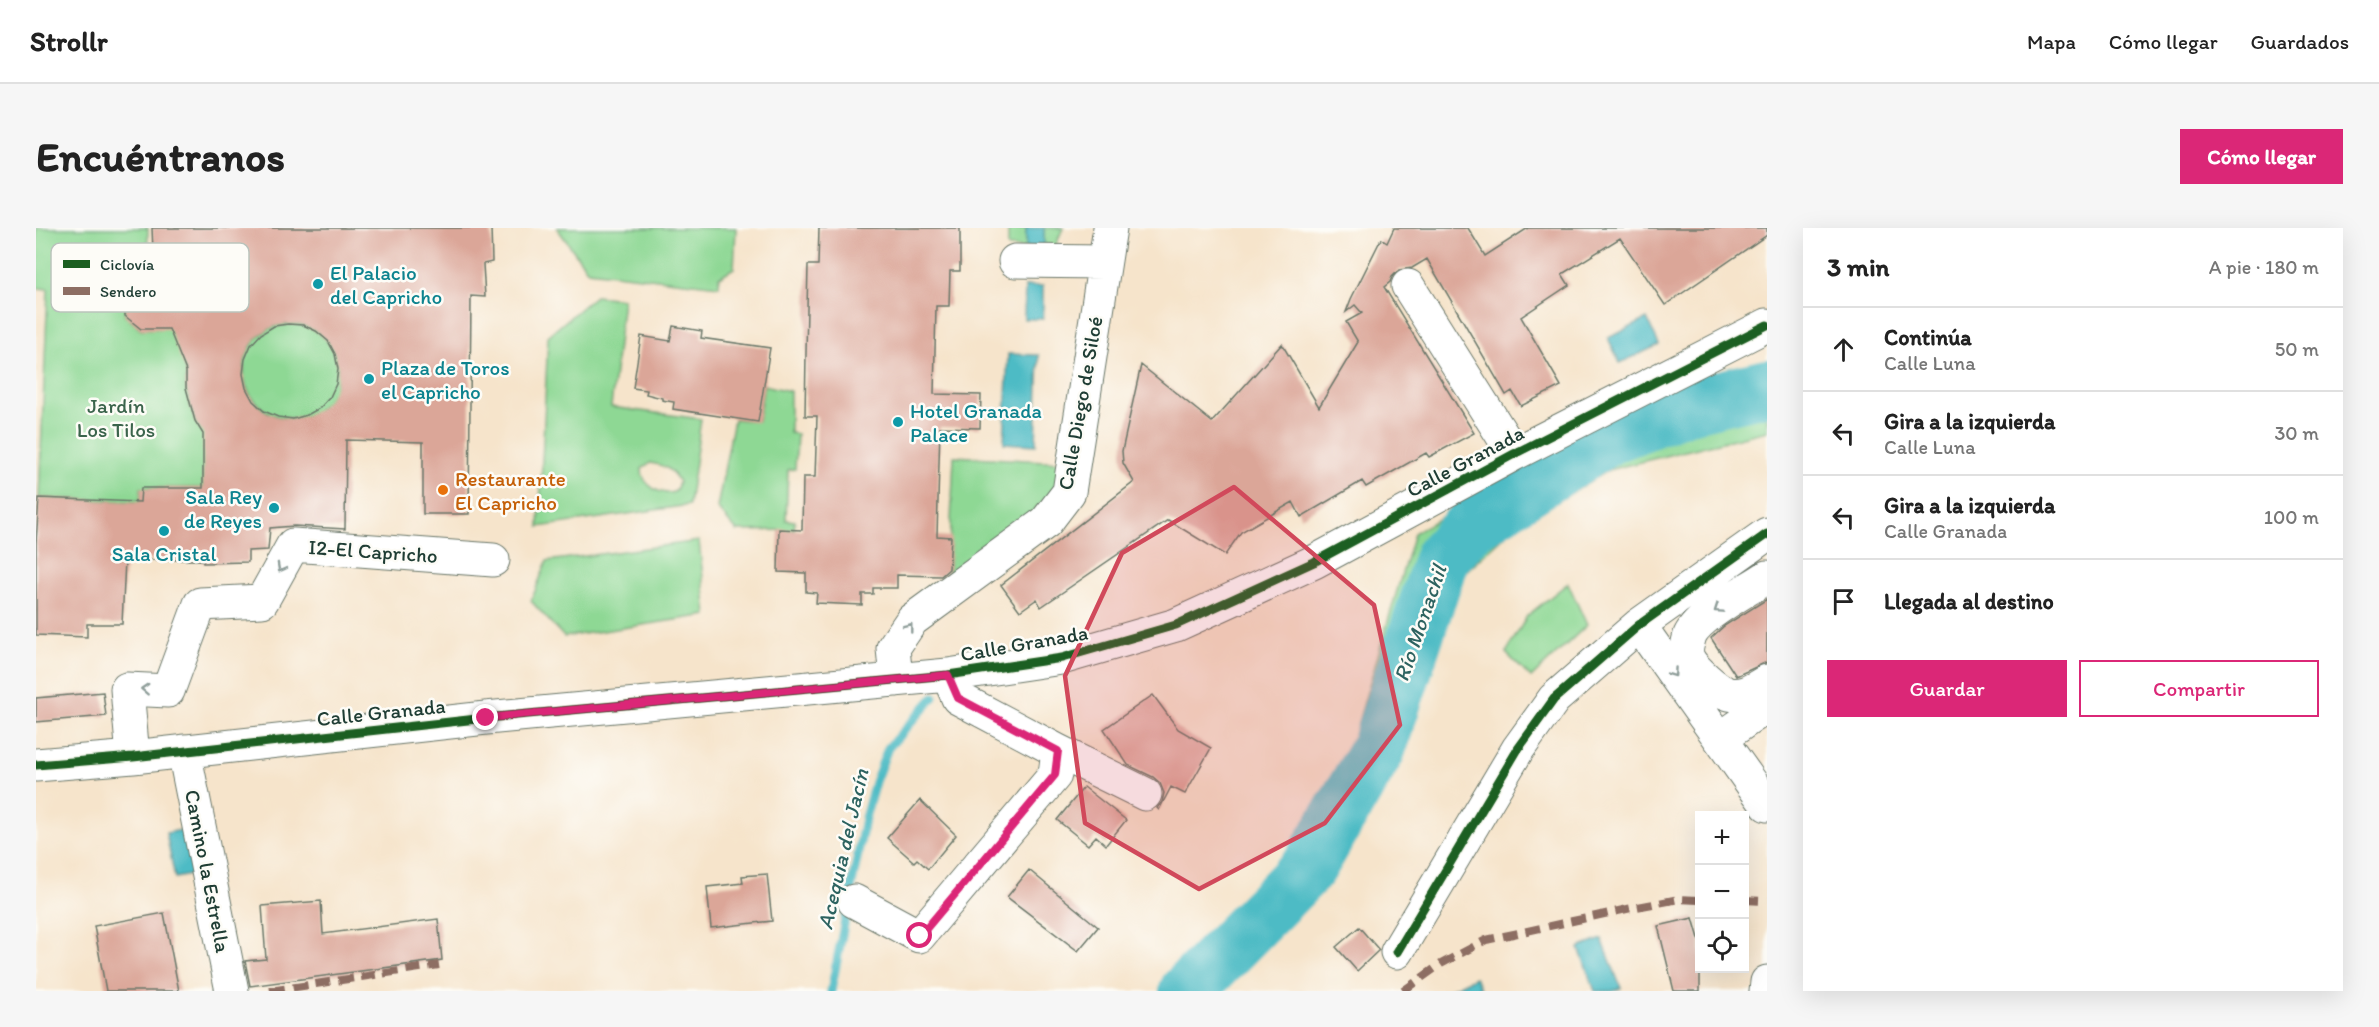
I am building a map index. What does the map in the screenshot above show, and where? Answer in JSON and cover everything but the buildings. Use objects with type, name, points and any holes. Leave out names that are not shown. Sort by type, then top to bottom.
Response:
[{"type":"street","name":"Calle Diego de Siloé","points":[[896,680],[893,648],[912,620],[1046,522],[1069,492],[1110,228]]},
{"type":"street","points":[[1015,261],[1104,262]]},
{"type":"street","name":"Calle Granada","points":[[1408,286],[1514,454]]},
{"type":"street","name":"Calle Granada","points":[[36,765],[133,757],[498,717],[948,675],[1062,658],[1176,625],[1314,562],[1514,454],[1767,325]]},
{"type":"street","points":[[1397,952],[1518,749],[1554,699],[1639,625],[1767,534]]},
{"type":"street","name":"I2-El Capricho","points":[[133,757],[127,689],[168,691],[200,604],[262,601],[293,545],[494,560]]},
{"type":"street","points":[[1767,577],[1701,620],[1691,633],[1687,647],[1688,658],[1716,688],[1728,694],[1746,694],[1767,681]]},
{"type":"street","points":[[1639,625],[1767,805]]},
{"type":"street","points":[[948,675],[958,698],[1145,794]]},
{"type":"street","points":[[1720,740],[1767,706]]},
{"type":"street","name":"Camino la Estrella","points":[[184,751],[232,991]]},
{"type":"street","points":[[854,901],[920,936],[1055,775],[1058,751]]},
{"type":"street","points":[[1766,991],[1767,982]]},
{"type":"highlighted area","points":[[1234,487],[1374,605],[1400,725],[1325,823],[1199,889],[1085,823],[1065,676],[1122,553]]},
{"type":"green space","name":"Jardín Los Tilos","points":[[36,228],[148,228],[148,243],[51,243],[51,312],[125,312],[125,316],[141,329],[177,328],[190,404],[195,421],[204,434],[203,488],[141,488],[140,502],[39,498],[48,289],[36,288]]},
{"type":"green space","points":[[557,228],[736,228],[734,268],[719,277],[719,286],[588,271]]},
{"type":"green space","points":[[1008,228],[1026,228],[1026,248],[1008,247]]},
{"type":"green space","points":[[1044,228],[1063,228],[1054,249],[1044,248]]},
{"type":"green space","points":[[595,296],[623,299],[611,407],[701,419],[689,505],[539,527],[548,336]],"holes":[[[650,463],[663,466],[673,474],[679,482],[676,491],[665,493],[649,485],[642,469]]]},
{"type":"green space","points":[[291,324],[309,327],[324,338],[335,353],[338,371],[335,389],[324,404],[309,415],[291,418],[273,415],[258,404],[247,389],[244,371],[247,353],[258,338],[273,327]]},
{"type":"green space","points":[[764,385],[790,391],[790,433],[797,434],[795,469],[788,470],[786,520],[795,521],[794,530],[737,531],[717,508],[734,419],[758,421]]},
{"type":"green space","points":[[1767,396],[1767,431],[1608,470],[1509,532],[1463,574],[1383,768],[1319,880],[1219,991],[1171,991],[1234,925],[1299,835],[1354,736],[1414,533],[1489,490],[1616,426],[1656,423]]},
{"type":"green space","points":[[954,456],[1062,462],[1059,488],[948,587]]},
{"type":"green space","points":[[699,541],[707,615],[564,637],[531,601],[547,561]]},
{"type":"green space","points":[[1568,583],[1587,625],[1531,678],[1506,653],[1527,616]]},
{"type":"water","points":[[1026,228],[1044,228],[1044,248],[1026,248]]},
{"type":"water","points":[[1025,286],[1043,286],[1043,319],[1024,319]]},
{"type":"water","points":[[1647,319],[1659,345],[1620,363],[1608,338]]},
{"type":"water","points":[[1008,354],[1039,355],[1036,445],[1004,443]]},
{"type":"water","points":[[186,829],[195,874],[175,878],[166,833]]},
{"type":"water","points":[[1602,939],[1621,988],[1612,991],[1595,991],[1579,948]]},
{"type":"water","points":[[1475,977],[1482,991],[1447,991]]},
{"type":"waterway","name":"Río Monachil","points":[[1187,991],[1309,867],[1378,749],[1442,557],[1471,525],[1608,437],[1684,407],[1767,387]]},
{"type":"waterway","name":"Acequia del Jacín","points":[[831,991],[865,818],[875,782],[888,748],[934,697]]},
{"type":"marked path","points":[[1403,991],[1441,964],[1486,940],[1632,908],[1679,899],[1695,900]]},
{"type":"marked path","points":[[1749,900],[1767,901]]},
{"type":"marked path","points":[[270,991],[439,965]]},
{"type":"cycle path","points":[[36,765],[133,757],[486,718],[948,675],[1062,658],[1176,625],[1314,562],[1514,454],[1767,325]]},
{"type":"cycle path","points":[[1397,952],[1518,749],[1554,699],[1639,625],[1767,534]]},
{"type":"place","name":"El Palacio del Capricho","points":[[318,284]]},
{"type":"place","name":"Plaza de Toros el Capricho","points":[[369,379]]},
{"type":"place","name":"Hotel Granada Palace","points":[[898,422]]},
{"type":"place","name":"Restaurante El Capricho","points":[[443,490]]},
{"type":"place","name":"Sala Rey de Reyes","points":[[274,508]]},
{"type":"place","name":"Sala Cristal","points":[[164,531]]},
{"type":"route","points":[[486,718],[948,675],[958,698],[1058,751],[1055,775],[920,936]]}]
